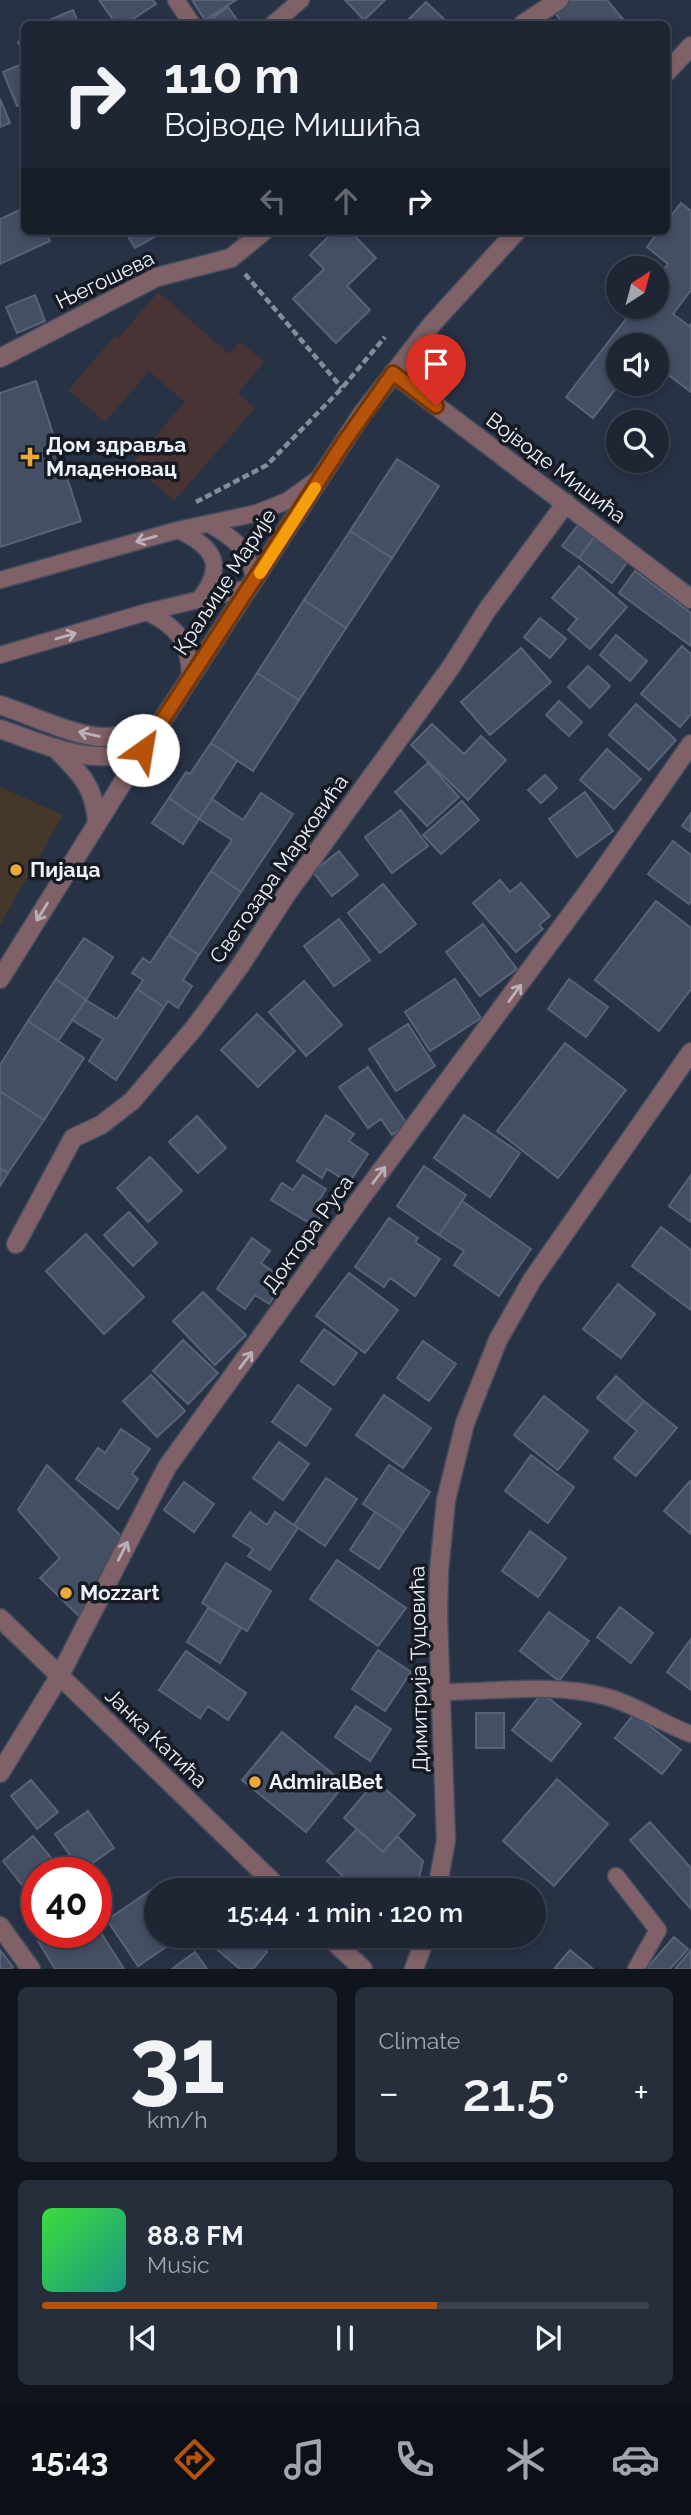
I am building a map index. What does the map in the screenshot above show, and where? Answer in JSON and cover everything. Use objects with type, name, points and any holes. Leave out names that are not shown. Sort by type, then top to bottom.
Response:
[{"type":"street","points":[[528,21],[559,0]]},
{"type":"street","points":[[670,69],[691,46]]},
{"type":"street","name":"Његошева","points":[[1,354],[158,277],[231,258],[259,235]]},
{"type":"street","name":"Краљице Марије","points":[[0,979],[155,729],[362,414],[432,324],[513,235]]},
{"type":"street","name":"Војводе Мишића","points":[[393,373],[691,599]]},
{"type":"street","name":"Светозара Марковића","points":[[16,1244],[74,1138],[101,1125],[132,1101],[195,1027],[240,967],[286,895],[451,667],[487,610],[566,503]]},
{"type":"street","points":[[0,705],[103,738],[141,729],[155,729]]},
{"type":"street","points":[[0,729],[58,751],[118,756],[143,750]]},
{"type":"street","name":"Доктора Руса","points":[[0,1773],[59,1677],[167,1467],[358,1202],[585,896],[691,744]]},
{"type":"street","points":[[58,751],[87,783],[94,797],[97,823]]},
{"type":"street","name":"Димитрија Туцовића","points":[[439,1878],[446,1840],[438,1616],[442,1531],[454,1461],[475,1392],[498,1340],[532,1280],[691,1052]]},
{"type":"street","name":"Јанка Катића","points":[[0,1618],[268,1878]]},
{"type":"street","points":[[0,1926],[31,1969]]},
{"type":"street","points":[[341,1948],[363,1969]]},
{"type":"street","points":[[414,1969],[422,1948]]},
{"type":"lane","points":[[176,0],[189,21]]},
{"type":"lane","points":[[276,21],[301,0]]},
{"type":"lane","points":[[0,580],[178,530],[212,525],[268,510],[287,501],[323,475]]},
{"type":"lane","points":[[0,655],[252,584],[251,560],[241,546],[212,525]]},
{"type":"lane","points":[[178,530],[197,539],[210,551],[214,565],[212,583],[200,600]]},
{"type":"lane","points":[[147,612],[162,619],[180,637],[190,660],[190,678]]},
{"type":"lane","points":[[440,1692],[552,1689],[592,1693],[635,1707],[691,1734]]},
{"type":"lane","points":[[617,1876],[658,1930],[636,1969]]},
{"type":"path","points":[[231,258],[342,388]]},
{"type":"path","points":[[187,506],[267,465],[342,388],[385,337]]},
{"type":"shaded area","points":[[158,292],[229,354],[240,342],[264,362],[238,393],[255,408],[174,501],[132,464],[185,402],[149,371],[105,422],[68,390],[115,336],[119,338]]},
{"type":"shaded area","name":"Пијаца","points":[[0,787],[63,815],[0,925]]},
{"type":"building","points":[[99,0],[153,0],[156,4],[130,21],[114,21]]},
{"type":"building","points":[[192,0],[236,0],[205,20]]},
{"type":"building","points":[[345,0],[385,0],[364,20]]},
{"type":"building","points":[[568,0],[607,0],[624,21],[562,21],[554,12]]},
{"type":"building","points":[[426,2],[446,21],[407,21]]},
{"type":"building","points":[[228,7],[238,21],[208,21]]},
{"type":"building","points":[[73,10],[78,21],[47,21]]},
{"type":"building","points":[[21,64],[21,104],[17,106],[3,72]]},
{"type":"building","points":[[0,99],[10,123],[0,127]]},
{"type":"building","points":[[681,203],[691,211],[691,290],[673,314],[689,326],[691,324],[691,392],[669,375],[669,333],[615,333],[626,319],[669,319],[669,256],[658,256],[647,247],[656,235],[670,235],[670,217]]},
{"type":"building","points":[[21,209],[21,235],[48,235],[50,241],[0,264],[0,219]]},
{"type":"building","points":[[127,235],[158,235],[135,248]]},
{"type":"building","points":[[238,235],[251,235],[241,241]]},
{"type":"building","points":[[330,235],[354,235],[376,258],[347,286],[370,310],[336,343],[293,299],[324,269],[310,255]]},
{"type":"building","points":[[35,295],[45,321],[17,333],[6,307]]},
{"type":"building","points":[[606,345],[606,396],[610,396],[593,418],[566,397]]},
{"type":"building","name":"Дом здравља Младеновац","points":[[36,381],[81,521],[0,547],[0,393]]},
{"type":"building","points":[[397,459],[439,486],[392,558],[350,531]]},
{"type":"building","points":[[578,525],[595,536],[579,558],[562,546]]},
{"type":"building","points":[[350,531],[392,558],[346,628],[304,600]]},
{"type":"building","points":[[595,536],[628,561],[612,583],[579,558]]},
{"type":"building","points":[[579,566],[627,607],[590,649],[568,630],[577,619],[552,598]]},
{"type":"building","points":[[635,571],[691,613],[691,646],[619,593]]},
{"type":"building","points":[[304,600],[346,628],[299,700],[257,673]]},
{"type":"building","points":[[540,618],[566,639],[550,658],[524,637]]},
{"type":"building","points":[[616,635],[647,661],[630,681],[600,655]]},
{"type":"building","points":[[682,646],[691,654],[691,714],[680,727],[641,694]]},
{"type":"building","points":[[521,648],[551,682],[490,735],[461,702]]},
{"type":"building","points":[[588,666],[610,686],[590,708],[568,687]]},
{"type":"building","points":[[257,673],[299,700],[253,771],[211,743]]},
{"type":"building","points":[[559,701],[582,722],[569,736],[546,715]]},
{"type":"building","points":[[636,704],[676,740],[649,770],[609,735]]},
{"type":"building","points":[[432,724],[464,754],[481,736],[506,760],[468,800],[411,745]]},
{"type":"building","points":[[211,743],[237,761],[199,819],[169,798],[186,772],[190,774]]},
{"type":"building","points":[[607,749],[641,779],[614,809],[580,780]]},
{"type":"building","points":[[428,763],[459,797],[427,826],[395,792]]},
{"type":"building","points":[[545,775],[557,788],[541,803],[528,790]]},
{"type":"building","points":[[585,792],[613,831],[577,857],[549,819]]},
{"type":"building","points":[[261,793],[293,814],[241,892],[211,871],[232,840],[199,819],[212,799],[243,820]]},
{"type":"building","points":[[169,798],[199,819],[183,844],[152,823]]},
{"type":"building","points":[[462,801],[479,820],[441,854],[423,835]]},
{"type":"building","points":[[401,810],[428,846],[392,873],[365,837]]},
{"type":"building","points":[[691,813],[691,832],[682,826]]},
{"type":"building","points":[[673,841],[691,855],[689,904],[648,874]]},
{"type":"building","points":[[339,851],[358,875],[332,896],[313,872]]},
{"type":"building","points":[[211,871],[241,892],[199,955],[169,935]]},
{"type":"building","points":[[500,880],[510,892],[521,883],[550,916],[539,925],[543,929],[516,952],[473,903]]},
{"type":"building","points":[[383,884],[416,924],[380,953],[348,913]]},
{"type":"building","points":[[656,901],[691,928],[691,989],[659,1031],[595,980]]},
{"type":"building","points":[[339,919],[370,960],[334,986],[304,946]]},
{"type":"building","points":[[483,924],[517,969],[480,996],[446,952]]},
{"type":"building","points":[[169,935],[199,955],[183,980],[192,986],[178,1008],[168,1001],[164,1007],[137,989],[143,980],[132,973],[143,958],[150,963]]},
{"type":"building","points":[[84,938],[113,957],[86,1000],[56,979]]},
{"type":"building","points":[[56,979],[86,1000],[58,1041],[28,1021]]},
{"type":"building","points":[[455,979],[481,1018],[430,1051],[405,1012]]},
{"type":"building","points":[[569,979],[608,1007],[586,1037],[548,1009]]},
{"type":"building","points":[[304,981],[342,1025],[306,1056],[269,1012]]},
{"type":"building","points":[[137,989],[164,1007],[116,1080],[89,1061],[103,1039],[72,1020],[86,1000],[117,1019]]},
{"type":"building","points":[[257,1014],[295,1051],[258,1087],[221,1050]]},
{"type":"building","points":[[28,1021],[84,1058],[44,1120],[0,1091],[0,1065]]},
{"type":"building","points":[[408,1024],[435,1066],[396,1091],[369,1049]]},
{"type":"building","points":[[565,1043],[626,1090],[558,1178],[497,1131]]},
{"type":"building","points":[[368,1067],[407,1124],[392,1135],[381,1119],[368,1128],[339,1087]]},
{"type":"building","points":[[0,1091],[44,1120],[8,1173],[0,1168]]},
{"type":"building","points":[[326,1115],[354,1134],[349,1141],[368,1154],[349,1183],[327,1169],[322,1178],[297,1161]]},
{"type":"building","points":[[464,1115],[520,1153],[490,1197],[434,1158]]},
{"type":"building","points":[[197,1116],[226,1148],[198,1173],[169,1142]]},
{"type":"building","points":[[150,1157],[182,1191],[148,1222],[117,1188]]},
{"type":"building","points":[[424,1166],[466,1195],[439,1235],[397,1206]]},
{"type":"building","points":[[0,1168],[8,1173],[0,1186]]},
{"type":"building","points":[[303,1175],[326,1189],[318,1202],[326,1207],[314,1226],[271,1200],[282,1183],[293,1190]]},
{"type":"building","points":[[691,1175],[691,1222],[669,1206]]},
{"type":"building","points":[[462,1201],[531,1249],[499,1296],[454,1265],[464,1251],[439,1235]]},
{"type":"building","points":[[129,1212],[157,1243],[133,1266],[104,1235]]},
{"type":"building","points":[[389,1218],[418,1238],[415,1242],[440,1259],[415,1296],[390,1278],[384,1287],[355,1267]]},
{"type":"building","points":[[661,1227],[691,1250],[691,1310],[632,1266]]},
{"type":"building","points":[[86,1234],[144,1297],[104,1334],[46,1271]]},
{"type":"building","points":[[252,1238],[270,1251],[261,1263],[285,1280],[269,1304],[255,1295],[245,1309],[217,1289]]},
{"type":"building","points":[[349,1273],[398,1310],[365,1353],[316,1316]]},
{"type":"building","points":[[618,1284],[655,1314],[621,1358],[583,1329]]},
{"type":"building","points":[[203,1292],[246,1335],[215,1365],[173,1321]]},
{"type":"building","points":[[324,1329],[357,1353],[334,1385],[301,1361]]},
{"type":"building","points":[[183,1340],[218,1373],[188,1404],[153,1371]]},
{"type":"building","points":[[423,1341],[456,1364],[429,1401],[397,1378]]},
{"type":"building","points":[[151,1375],[185,1411],[157,1437],[123,1401]]},
{"type":"building","points":[[616,1376],[644,1401],[626,1422],[597,1398]]},
{"type":"building","points":[[298,1385],[331,1409],[306,1446],[272,1422]]},
{"type":"building","points":[[384,1395],[431,1428],[403,1468],[356,1435]]},
{"type":"building","points":[[544,1396],[588,1431],[558,1470],[514,1435]]},
{"type":"building","points":[[644,1401],[677,1428],[636,1476],[614,1458],[637,1431],[626,1422]]},
{"type":"building","points":[[121,1429],[150,1449],[132,1474],[138,1479],[118,1509],[76,1479],[98,1448],[105,1453]]},
{"type":"building","points":[[279,1442],[309,1464],[283,1500],[253,1478]]},
{"type":"building","points":[[531,1455],[574,1487],[548,1523],[505,1491]]},
{"type":"building","points":[[47,1465],[123,1538],[82,1619],[40,1578],[60,1558],[18,1510]]},
{"type":"building","points":[[389,1465],[430,1492],[404,1531],[363,1504]]},
{"type":"building","points":[[326,1478],[357,1499],[325,1546],[294,1525]]},
{"type":"building","points":[[691,1481],[691,1534],[664,1511]]},
{"type":"building","points":[[184,1482],[214,1504],[194,1532],[164,1510]]},
{"type":"building","points":[[250,1512],[267,1525],[275,1512],[298,1528],[270,1570],[248,1556],[253,1549],[233,1536]]},
{"type":"building","points":[[375,1512],[404,1531],[379,1569],[350,1550]]},
{"type":"building","points":[[530,1531],[566,1558],[538,1597],[502,1571]]},
{"type":"building","points":[[337,1560],[406,1608],[378,1646],[310,1599]]},
{"type":"building","points":[[226,1563],[271,1591],[247,1631],[202,1603]]},
{"type":"building","points":[[620,1607],[653,1633],[631,1663],[597,1637]]},
{"type":"building","points":[[208,1608],[241,1628],[220,1663],[187,1642]]},
{"type":"building","points":[[549,1612],[589,1641],[559,1681],[520,1651]]},
{"type":"building","points":[[691,1639],[691,1690],[667,1672]]},
{"type":"building","points":[[378,1650],[411,1672],[385,1711],[352,1689]]},
{"type":"building","points":[[186,1651],[246,1693],[228,1720],[208,1706],[200,1718],[159,1690]]},
{"type":"building","points":[[542,1693],[581,1724],[551,1761],[512,1730]]},
{"type":"building","points":[[356,1706],[391,1729],[370,1761],[335,1737]]},
{"type":"building","points":[[476,1713],[504,1713],[504,1748],[476,1748]]},
{"type":"building","points":[[634,1714],[681,1750],[662,1774],[615,1738]]},
{"type":"building","points":[[282,1732],[345,1784],[306,1832],[242,1780]]},
{"type":"building","points":[[557,1779],[608,1824],[554,1886],[503,1841]]},
{"type":"building","points":[[31,1780],[58,1812],[37,1829],[11,1796]]},
{"type":"building","points":[[376,1781],[415,1815],[383,1852],[344,1818]]},
{"type":"building","points":[[88,1811],[114,1848],[101,1857],[71,1857],[55,1834]]},
{"type":"building","points":[[650,1822],[691,1868],[691,1909],[630,1840]]},
{"type":"building","points":[[357,1829],[383,1852],[397,1836],[423,1861],[419,1878],[345,1878],[327,1861]]},
{"type":"building","points":[[33,1836],[50,1857],[21,1857],[21,1884],[3,1861]]},
{"type":"building","points":[[144,1895],[144,1948],[164,1948],[138,1966],[112,1927],[112,1917]]},
{"type":"building","points":[[674,1937],[688,1949],[670,1969],[646,1969]]},
{"type":"building","points":[[42,1948],[111,1948],[124,1969],[55,1969]]},
{"type":"building","points":[[215,1948],[262,1948],[267,1952],[253,1969],[240,1969]]},
{"type":"building","points":[[0,1950],[13,1967],[11,1969],[0,1969]]},
{"type":"building","points":[[570,1950],[593,1969],[554,1969]]},
{"type":"building","points":[[691,1950],[691,1969],[675,1969]]},
{"type":"building","points":[[195,1952],[207,1969],[172,1969]]},
{"type":"slow traffic","points":[[260,573],[315,488]]},
{"type":"place","name":"Дом здравља Младеновац","points":[[30,457]]},
{"type":"place","name":"Пијаца","points":[[16,870]]},
{"type":"place","name":"Mozzart","points":[[66,1593]]},
{"type":"place","name":"AdmiralBet","points":[[255,1782]]},
{"type":"route","points":[[143,750],[362,414],[393,373],[436,406]]}]
